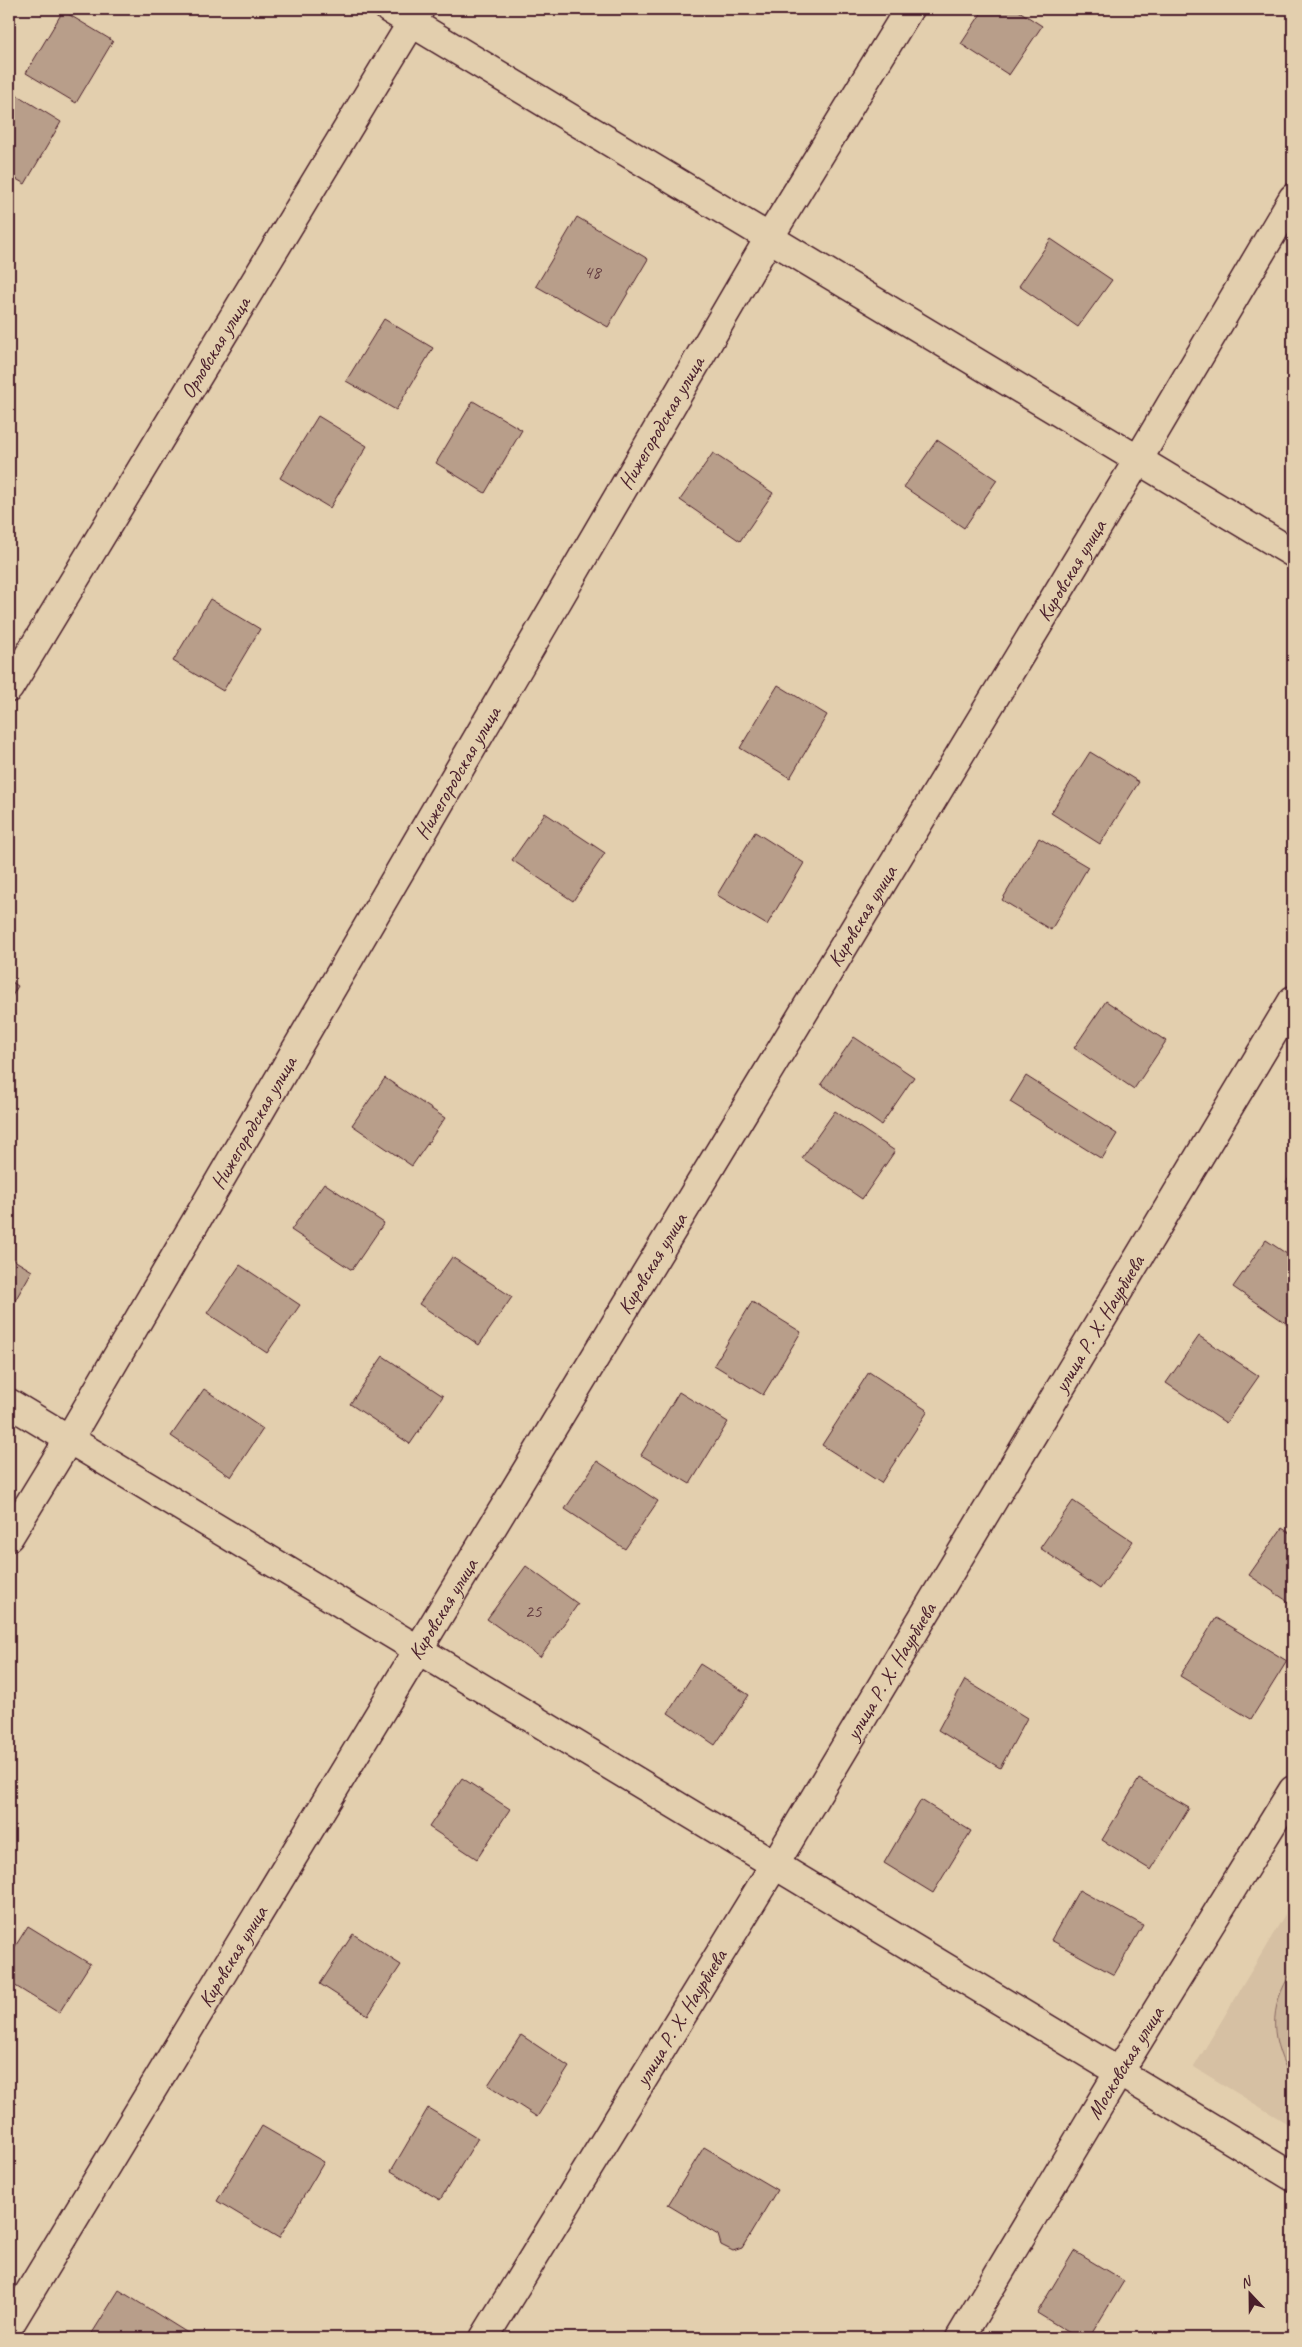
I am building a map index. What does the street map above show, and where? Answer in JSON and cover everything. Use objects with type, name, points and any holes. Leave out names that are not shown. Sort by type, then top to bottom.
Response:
[{"type":"street","name":"Нижегородская улица","points":[[9,1537],[69,1439],[770,238],[909,9]]},
{"type":"street","points":[[407,13],[770,238],[1293,553]]},
{"type":"street","name":"Орловская улица","points":[[9,688],[407,13]]},
{"type":"street","name":"Кировская улица","points":[[9,2326],[1138,460],[1293,198]]},
{"type":"street","name":"улица Р. Х. Наурбиева","points":[[484,2338],[775,1864],[1293,1000]]},
{"type":"street","points":[[9,1403],[1293,2177]]},
{"type":"street","name":"Московская улица","points":[[960,2338],[1119,2072],[1293,1790]]},
{"type":"shaded area","points":[[1293,1901],[1293,2127],[1194,2067]]},
{"type":"shaded area","points":[[1293,1970],[1293,2081],[1280,2052],[1276,2039],[1275,2025],[1279,1998]]},
{"type":"building","points":[[121,9],[132,9],[129,14]]},
{"type":"building","points":[[984,9],[1016,9],[1042,26],[1009,75],[961,44]]},
{"type":"building","points":[[63,11],[113,41],[76,103],[26,73]]},
{"type":"building","points":[[12,92],[61,122],[25,184],[9,175],[9,98]]},
{"type":"building","points":[[577,217],[648,259],[608,327],[536,286]]},
{"type":"building","points":[[1051,239],[1112,280],[1078,327],[1019,286]]},
{"type":"building","points":[[384,319],[433,348],[396,410],[346,381]]},
{"type":"building","points":[[473,401],[522,430],[485,493],[436,463]]},
{"type":"building","points":[[318,416],[367,446],[330,508],[280,478]]},
{"type":"building","points":[[937,440],[997,480],[964,528],[904,487]]},
{"type":"building","points":[[713,453],[773,493],[740,541],[680,500]]},
{"type":"building","points":[[210,599],[260,629],[223,691],[173,661]]},
{"type":"building","points":[[778,685],[827,715],[790,778],[740,748]]},
{"type":"building","points":[[1090,752],[1139,782],[1100,844],[1051,813]]},
{"type":"building","points":[[545,813],[605,853],[573,901],[512,860]]},
{"type":"building","points":[[755,832],[804,863],[767,925],[717,895]]},
{"type":"building","points":[[1039,838],[1088,867],[1051,930],[1002,900]]},
{"type":"building","points":[[9,980],[18,986],[9,1001]]},
{"type":"building","points":[[1106,1001],[1166,1041],[1134,1089],[1074,1048]]},
{"type":"building","points":[[854,1037],[914,1077],[881,1125],[821,1084]]},
{"type":"building","points":[[1026,1076],[1117,1134],[1102,1159],[1010,1102]]},
{"type":"building","points":[[385,1078],[445,1118],[412,1166],[352,1125]]},
{"type":"building","points":[[835,1111],[895,1151],[862,1199],[802,1158]]},
{"type":"building","points":[[1293,1172],[1293,1187],[1286,1182]]},
{"type":"building","points":[[324,1183],[384,1223],[352,1270],[291,1230]]},
{"type":"building","points":[[1266,1240],[1293,1258],[1293,1328],[1233,1287]]},
{"type":"building","points":[[9,1257],[32,1271],[9,1311]]},
{"type":"building","points":[[452,1257],[512,1297],[479,1345],[419,1304]]},
{"type":"building","points":[[240,1265],[300,1305],[267,1353],[207,1313]]},
{"type":"building","points":[[752,1302],[801,1332],[763,1395],[714,1365]]},
{"type":"building","points":[[1199,1336],[1259,1376],[1226,1423],[1166,1383]]},
{"type":"building","points":[[383,1356],[443,1396],[410,1444],[350,1404]]},
{"type":"building","points":[[869,1372],[928,1411],[881,1483],[822,1445]]},
{"type":"building","points":[[204,1389],[263,1429],[231,1477],[171,1436]]},
{"type":"building","points":[[679,1392],[728,1422],[690,1484],[641,1455]]},
{"type":"building","points":[[597,1461],[658,1501],[625,1549],[565,1509]]},
{"type":"building","points":[[1073,1501],[1133,1541],[1100,1589],[1040,1548]]},
{"type":"building","points":[[1282,1528],[1293,1535],[1293,1605],[1249,1575]]},
{"type":"building","points":[[526,1566],[578,1604],[540,1657],[487,1619]]},
{"type":"building","points":[[1216,1618],[1287,1661],[1251,1719],[1180,1676]]},
{"type":"building","points":[[700,1664],[749,1695],[715,1745],[668,1713]]},
{"type":"building","points":[[965,1680],[1027,1718],[1000,1768],[938,1730]]},
{"type":"building","points":[[462,1778],[510,1809],[477,1859],[429,1827]]},
{"type":"building","points":[[1139,1779],[1189,1808],[1151,1870],[1102,1840]]},
{"type":"building","points":[[921,1800],[971,1831],[933,1893],[884,1863]]},
{"type":"building","points":[[1079,1890],[1143,1925],[1114,1975],[1051,1940]]},
{"type":"building","points":[[28,1926],[90,1964],[59,2013],[9,1982],[9,1956]]},
{"type":"building","points":[[353,1934],[401,1965],[368,2015],[320,1984]]},
{"type":"building","points":[[521,2035],[569,2067],[537,2117],[488,2085]]},
{"type":"building","points":[[428,2108],[478,2138],[440,2200],[391,2171]]},
{"type":"building","points":[[262,2126],[324,2162],[279,2238],[217,2201]]},
{"type":"building","points":[[704,2147],[777,2190],[742,2248],[733,2251],[721,2245],[718,2235],[668,2205]]},
{"type":"building","points":[[1074,2251],[1124,2281],[1089,2338],[1078,2338],[1037,2313]]},
{"type":"building","points":[[119,2290],[194,2337],[89,2338]]}]
